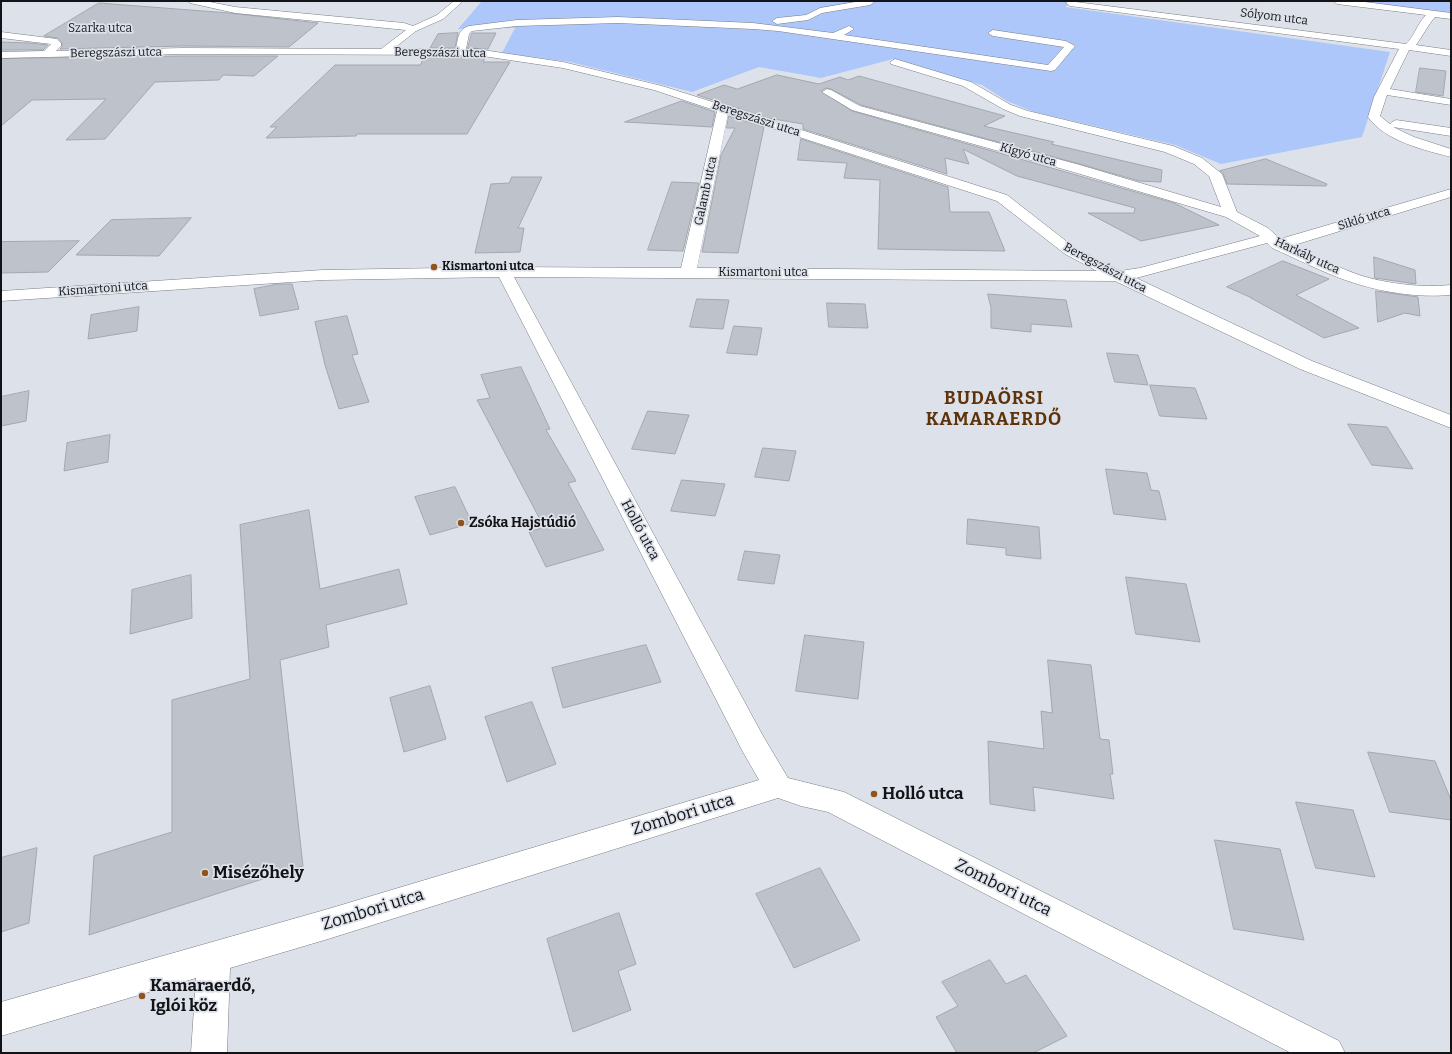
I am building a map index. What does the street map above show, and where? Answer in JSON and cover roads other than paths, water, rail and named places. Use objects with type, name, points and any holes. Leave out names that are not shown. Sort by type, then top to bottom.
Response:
[{"type":"street","points":[[193,1],[235,10],[404,26],[413,29]]},
{"type":"street","points":[[383,52],[413,29],[440,17],[458,1]]},
{"type":"street","points":[[1337,1],[1451,16]]},
{"type":"street","points":[[753,26],[808,17],[820,11],[870,2]]},
{"type":"street","name":"Sólyom utca","points":[[1070,3],[1451,53]]},
{"type":"street","points":[[1432,14],[1422,25],[1417,36],[1409,47],[1404,50],[1380,97],[1374,117],[1392,133],[1412,141],[1451,152]]},
{"type":"street","points":[[460,52],[464,33],[469,29],[485,26],[618,20],[778,28],[1051,68],[1070,46],[1063,43],[993,33]]},
{"type":"street","points":[[834,36],[849,29]]},
{"type":"street","name":"Szarka utca","points":[[1,35],[30,37],[54,41],[56,43],[69,42]]},
{"type":"street","name":"Szarka utca","points":[[133,42],[144,43]]},
{"type":"street","name":"Szarka utca","points":[[46,54],[56,46],[56,43]]},
{"type":"street","name":"Beregszászi utca","points":[[1,55],[183,51],[476,52],[563,65],[658,88],[1002,198],[1070,251],[1118,276],[1306,365],[1451,422]]},
{"type":"street","points":[[895,62],[967,84],[1008,107],[1024,114],[1169,149],[1198,161],[1215,174],[1231,214]]},
{"type":"street","points":[[1384,91],[1451,102]]},
{"type":"street","name":"Kígyó utca","points":[[827,92],[856,108],[1075,168],[1231,214],[1263,231],[1273,241]]},
{"type":"street","name":"Galamb utca","points":[[688,273],[724,109]]},
{"type":"street","points":[[1378,122],[1451,132]]},
{"type":"street","name":"Sikló utca","points":[[1273,241],[1451,193]]},
{"type":"street","name":"Harkály utca","points":[[1118,276],[1141,273],[1273,241],[1354,278],[1394,288],[1439,291],[1451,290]]},
{"type":"street","name":"Kismartoni utca","points":[[1,296],[323,275],[504,272],[1118,276]]},
{"type":"street","name":"Holló utca","points":[[504,272],[753,744],[778,786]]},
{"type":"street","name":"Zombori utca","points":[[1,1019],[214,958],[482,878],[778,786],[801,794],[834,801],[1327,1053]]},
{"type":"street","points":[[209,1053],[214,958]]},
{"type":"place","name":"Kismartoni utca","points":[[434,267]]},
{"type":"place","name":"Zsóka Hajstúdió","points":[[461,523]]},
{"type":"place","name":"Holló utca","points":[[874,794]]},
{"type":"place","name":"Misézőhely","points":[[205,873]]},
{"type":"place","name":"Kamaraerdő, Iglói köz","points":[[142,996]]},
{"type":"district","name":"BUDAÖRSI KAMARAERDŐ","points":[[994,409]]}]
